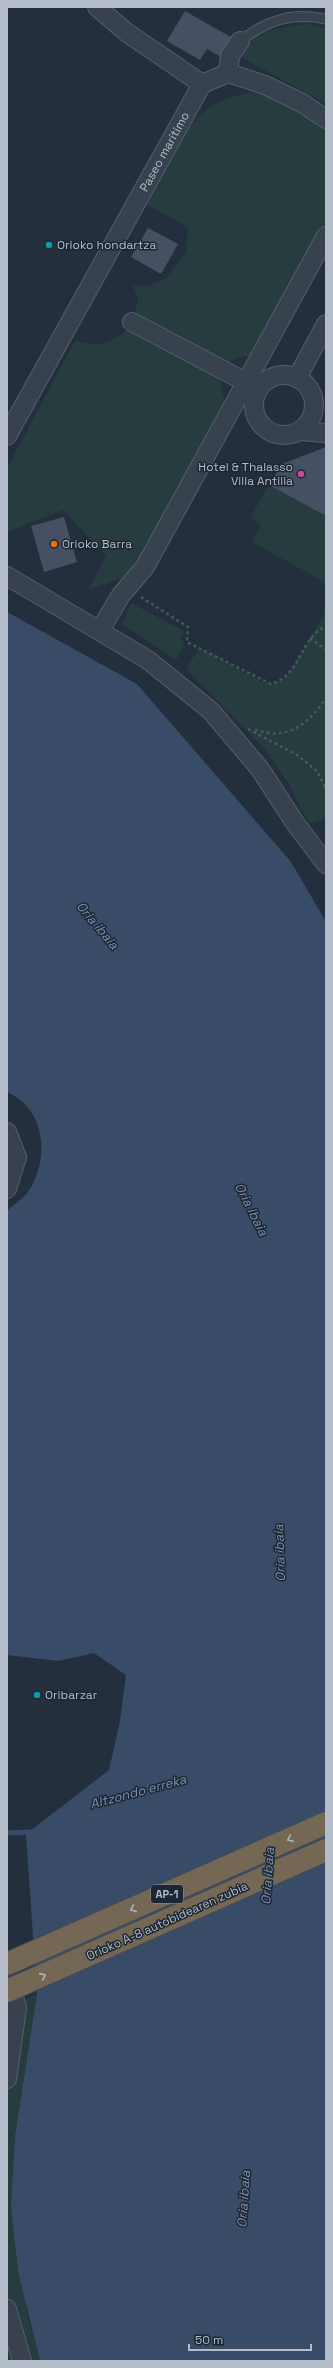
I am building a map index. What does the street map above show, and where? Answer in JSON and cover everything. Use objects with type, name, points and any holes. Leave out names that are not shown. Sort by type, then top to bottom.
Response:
[{"type":"highway","name":"Orioko A-8 autobidearen zubia","points":[[7,1964],[326,1823]]},
{"type":"highway","name":"Orioko A-8 autobidearen zubia","points":[[7,1991],[326,1850]]},
{"type":"street","points":[[97,7],[126,32],[202,84],[228,73],[265,85],[302,103],[326,119]]},
{"type":"street","points":[[228,73],[230,56],[240,41]]},
{"type":"street","name":"Paseo marítimo","points":[[7,436],[202,84]]},
{"type":"street","points":[[100,630],[121,595],[145,567],[252,385],[326,236]]},
{"type":"street","points":[[132,322],[252,385],[286,375],[297,378],[305,384],[311,392],[314,402],[326,419]]},
{"type":"street","points":[[297,378],[326,324]]},
{"type":"street","points":[[252,385],[255,398],[254,408],[256,418],[262,426],[280,435],[290,435],[300,431],[326,432]]},
{"type":"street","points":[[300,431],[311,418],[314,402]]},
{"type":"street","points":[[7,576],[100,630],[148,660],[211,711],[260,769],[295,823],[326,864]]},
{"type":"street","points":[[7,1132],[17,1157],[7,1188]]},
{"type":"street","points":[[7,1970],[17,2008],[7,2079]]},
{"type":"street","points":[[7,2309],[22,2361]]},
{"type":"lane","points":[[240,41],[259,27],[281,19],[314,17],[326,19]]},
{"type":"path","points":[[141,591],[144,601],[188,627],[187,642],[265,683],[279,682],[288,676],[310,638],[315,632],[326,626]]},
{"type":"path","points":[[310,638],[326,650]]},
{"type":"path","points":[[223,726],[279,734],[300,727],[318,712],[326,698]]},
{"type":"path","points":[[252,729],[297,755],[317,771],[326,789]]},
{"type":"green space","points":[[307,24],[326,28],[326,104],[239,56],[251,41],[259,36],[277,29]]},
{"type":"green space","points":[[253,92],[283,100],[303,109],[311,114],[326,129],[326,229],[255,357],[243,356],[226,363],[135,313],[138,299],[133,285],[149,286],[166,278],[186,253],[188,227],[147,205],[164,167],[180,140],[198,117],[208,109],[230,98]]},
{"type":"green space","points":[[128,329],[220,379],[223,397],[229,406],[150,552],[125,577],[88,590],[106,556],[63,510],[7,532],[7,468],[75,341],[91,344],[109,342]]},
{"type":"green space","points":[[269,485],[326,516],[326,583],[252,542],[261,525],[250,518]]},
{"type":"green space","points":[[131,603],[184,631],[181,639],[185,644],[176,660],[122,624]]},
{"type":"green space","points":[[326,611],[326,819],[309,824],[290,786],[264,748],[186,669],[199,648],[265,683],[279,682],[288,676]]},
{"type":"green space","points":[[37,1994],[15,2136],[11,2206],[28,2317],[40,2361],[7,2361],[7,2007]]},
{"type":"water","name":"Oria ibaia","points":[[7,612],[137,684],[291,862],[326,922],[326,2361],[40,2361],[18,2271],[11,2206],[15,2136],[37,1994],[26,1834],[109,1770],[120,1721],[126,1675],[94,1653],[58,1661],[7,1655],[7,1211],[28,1192],[35,1179],[41,1151],[37,1122],[30,1110],[20,1100],[7,1092]]},
{"type":"building","points":[[185,11],[236,40],[225,59],[207,49],[200,60],[167,41]]},
{"type":"building","points":[[148,228],[178,244],[161,274],[131,257]]},
{"type":"building","name":"Hotel & Thalasso Villa Antilla","points":[[326,447],[326,516],[269,485],[282,464]]},
{"type":"building","name":"Orioko Barra","points":[[64,517],[77,562],[44,572],[31,526]]},
{"type":"waterway","name":"Altzondo erreka","points":[[7,1833],[32,1832]]},
{"type":"place","name":"Orioko hondartza","points":[[49,245]]},
{"type":"place","name":"Hotel & Thalasso Villa Antilla","points":[[301,474]]},
{"type":"place","name":"Orioko Barra","points":[[54,544]]},
{"type":"place","name":"Oribarzar","points":[[37,1695]]}]
